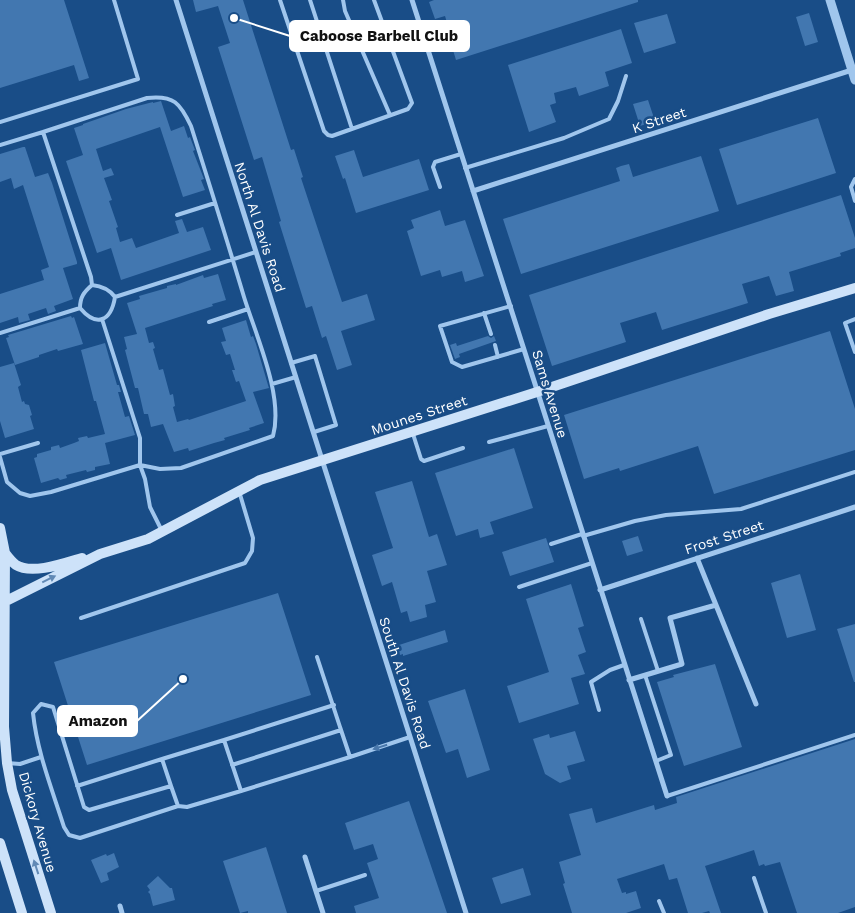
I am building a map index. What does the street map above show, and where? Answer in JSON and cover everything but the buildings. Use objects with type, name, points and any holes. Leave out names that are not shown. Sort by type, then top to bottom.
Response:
[{"type":"main road","name":"Mounes Street","points":[[3,602],[100,554],[148,539],[260,480],[537,392],[769,314],[855,288]]},
{"type":"main road","name":"Dickory Avenue","points":[[0,528],[5,553],[2,729],[12,790],[51,913]]},
{"type":"main road","points":[[5,553],[15,564],[25,569],[38,569],[100,554]]},
{"type":"main road","points":[[0,844],[22,913]]},
{"type":"street","name":"North Al Davis Road","points":[[176,0],[322,461]]},
{"type":"street","name":"Sams Avenue","points":[[412,0],[667,796]]},
{"type":"street","points":[[830,0],[855,80]]},
{"type":"street","name":"K Street","points":[[473,191],[852,66]]},
{"type":"street","name":"South Al Davis Road","points":[[322,461],[466,913]]},
{"type":"street","name":"Frost Street","points":[[600,590],[855,507]]},
{"type":"street","points":[[697,558],[756,704]]},
{"type":"street","points":[[629,680],[682,664],[670,618],[716,606]]},
{"type":"street","points":[[305,857],[322,913]]},
{"type":"street","points":[[120,906],[122,913]]},
{"type":"lane","points":[[0,122],[138,80],[114,0]]},
{"type":"lane","points":[[280,0],[324,131],[332,136],[408,108],[412,103],[374,0]]},
{"type":"lane","points":[[310,0],[352,129]]},
{"type":"lane","points":[[343,0],[345,10],[390,115]]},
{"type":"lane","points":[[465,168],[564,138],[609,119],[618,101],[626,76]]},
{"type":"lane","points":[[0,145],[147,98],[160,97],[173,100],[183,109],[191,126],[248,309],[266,358],[272,384],[277,424],[273,436],[181,468],[160,469],[140,465],[52,492],[30,496],[20,493],[7,482],[0,455],[38,443]]},
{"type":"lane","points":[[44,132],[92,285]]},
{"type":"lane","points":[[440,187],[433,167],[436,162],[460,154]]},
{"type":"lane","points":[[855,179],[852,187],[855,201]]},
{"type":"lane","points":[[177,215],[215,203]]},
{"type":"lane","points":[[115,297],[256,252]]},
{"type":"lane","points":[[92,285],[100,286],[111,292],[115,297],[114,309],[109,316],[102,320],[92,317],[80,308],[83,293],[92,285]]},
{"type":"lane","points":[[511,306],[440,326],[452,362],[462,367],[524,349]]},
{"type":"lane","points":[[0,333],[80,308]]},
{"type":"lane","points":[[209,322],[248,309]]},
{"type":"lane","points":[[484,313],[491,334]]},
{"type":"lane","points":[[855,319],[845,323],[855,352]]},
{"type":"lane","points":[[102,320],[140,438],[140,465],[145,479],[150,507],[162,532]]},
{"type":"lane","points":[[494,345],[498,357]]},
{"type":"lane","points":[[291,363],[315,356],[336,425],[314,432]]},
{"type":"lane","points":[[272,384],[296,377]]},
{"type":"lane","points":[[490,442],[548,426]]},
{"type":"lane","points":[[412,431],[420,459],[424,461],[463,448]]},
{"type":"lane","points":[[551,544],[635,521],[666,515],[741,509],[855,472]]},
{"type":"lane","points":[[81,618],[245,563],[252,551],[253,538],[239,492]]},
{"type":"lane","points":[[519,587],[592,563]]},
{"type":"lane","points":[[641,619],[658,671]]},
{"type":"lane","points":[[317,657],[350,757]]},
{"type":"lane","points":[[599,710],[591,682],[610,670],[624,665]]},
{"type":"lane","points":[[645,675],[671,755],[656,761]]},
{"type":"lane","points":[[171,786],[89,810],[84,807],[53,707],[40,704],[33,713],[35,735],[41,757],[64,826],[69,835],[80,838],[178,806],[187,807],[241,791],[410,737]]},
{"type":"lane","points":[[77,786],[334,705]]},
{"type":"lane","points":[[232,764],[341,730],[340,727]]},
{"type":"lane","points":[[667,796],[855,735]]},
{"type":"lane","points":[[224,740],[241,791]]},
{"type":"lane","points":[[7,763],[20,764],[41,757]]},
{"type":"lane","points":[[162,759],[178,806]]},
{"type":"lane","points":[[316,892],[365,875]]},
{"type":"lane","points":[[754,878],[766,913]]},
{"type":"lane","points":[[659,901],[664,913]]},
{"type":"place","name":"Caboose Barbell Club","points":[[234,18]]},
{"type":"place","name":"Amazon","points":[[183,679]]}]
